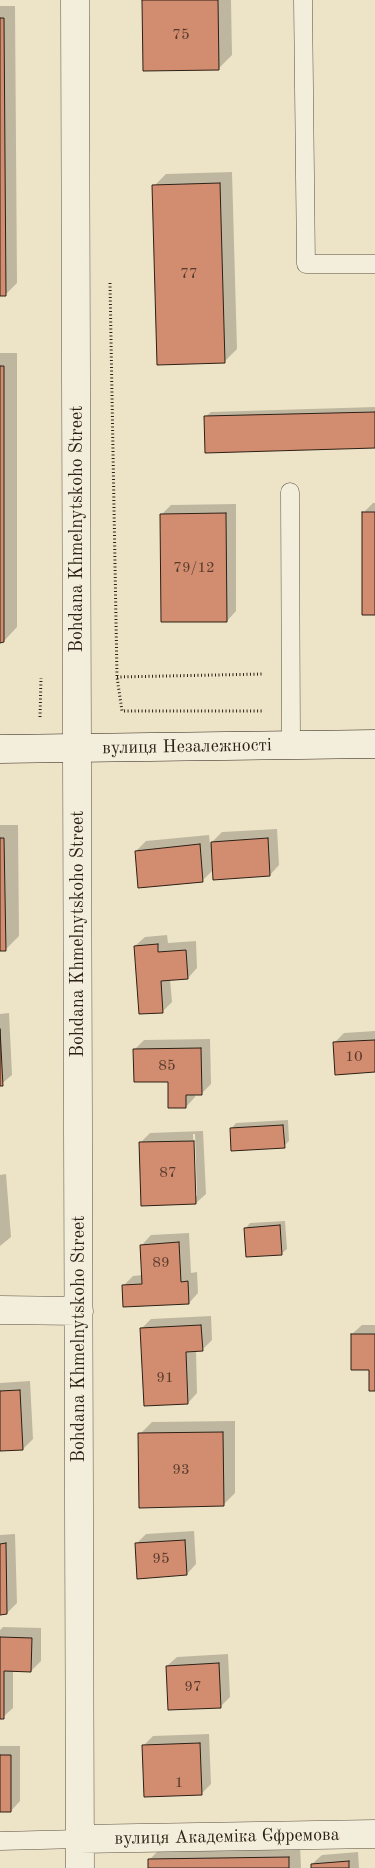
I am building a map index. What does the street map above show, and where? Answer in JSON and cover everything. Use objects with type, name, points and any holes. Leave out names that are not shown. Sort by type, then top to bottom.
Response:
[{"type":"street","name":"Bohdana Khmelnytskoho Street","points":[[75,0],[80,1868]]},
{"type":"street","name":"вулиця Незалежності","points":[[0,749],[375,744]]},
{"type":"street","points":[[0,1310],[79,1311]]},
{"type":"street","name":"вулиця Академіка Єфремова","points":[[80,1838],[375,1834]]},
{"type":"lane","points":[[303,0],[306,264],[375,264]]},
{"type":"lane","points":[[290,492],[291,745]]},
{"type":"lane","points":[[0,1842],[80,1838]]},
{"type":"path","points":[[110,278],[117,676],[122,711],[291,711]]},
{"type":"path","points":[[117,676],[291,674]]},
{"type":"path","points":[[40,718],[41,678]]},
{"type":"building","points":[[142,0],[218,0],[219,70],[143,71]]},
{"type":"building","points":[[0,18],[4,18],[6,296],[0,296]]},
{"type":"building","points":[[220,183],[225,363],[157,365],[152,185]]},
{"type":"building","points":[[0,366],[4,366],[4,642],[0,643]]},
{"type":"building","points":[[375,412],[375,448],[205,453],[204,416]]},
{"type":"building","points":[[362,512],[375,512],[375,615],[362,615]]},
{"type":"building","points":[[226,513],[227,622],[161,622],[160,514]]},
{"type":"building","points":[[0,838],[4,838],[6,951],[0,951]]},
{"type":"building","points":[[268,838],[270,876],[213,880],[211,842]]},
{"type":"building","points":[[200,844],[203,882],[138,888],[135,851]]},
{"type":"building","points":[[158,944],[158,952],[186,950],[188,979],[161,981],[163,1013],[139,1014],[134,946]]},
{"type":"building","points":[[0,1029],[3,1086],[0,1086]]},
{"type":"building","points":[[375,1040],[375,1072],[335,1075],[333,1042]]},
{"type":"building","points":[[201,1048],[202,1095],[186,1095],[186,1108],[168,1108],[168,1082],[134,1082],[133,1049]]},
{"type":"building","points":[[283,1125],[285,1148],[231,1151],[230,1128]]},
{"type":"building","points":[[194,1141],[196,1204],[141,1206],[139,1142]]},
{"type":"building","points":[[280,1225],[282,1255],[246,1257],[244,1228]]},
{"type":"building","points":[[179,1242],[181,1282],[188,1281],[189,1304],[123,1307],[122,1285],[142,1284],[140,1245]]},
{"type":"building","points":[[201,1325],[203,1351],[186,1352],[188,1404],[144,1406],[140,1328]]},
{"type":"building","points":[[351,1334],[375,1334],[375,1391],[369,1391],[369,1370],[351,1370]]},
{"type":"building","points":[[20,1390],[23,1450],[0,1451],[0,1391]]},
{"type":"building","points":[[223,1432],[224,1506],[139,1508],[138,1433]]},
{"type":"building","points":[[185,1540],[187,1575],[137,1579],[135,1543]]},
{"type":"building","points":[[6,1543],[7,1614],[0,1615],[0,1544]]},
{"type":"building","points":[[0,1637],[32,1638],[31,1672],[4,1671],[4,1719],[0,1719]]},
{"type":"building","points":[[219,1663],[221,1708],[168,1710],[166,1666]]},
{"type":"building","points":[[200,1743],[202,1795],[144,1797],[142,1745]]},
{"type":"building","points":[[0,1755],[11,1755],[11,1812],[0,1812]]},
{"type":"building","points":[[289,1857],[289,1868],[148,1868],[148,1859]]},
{"type":"building","points":[[349,1861],[349,1868],[311,1868],[311,1864]]}]
